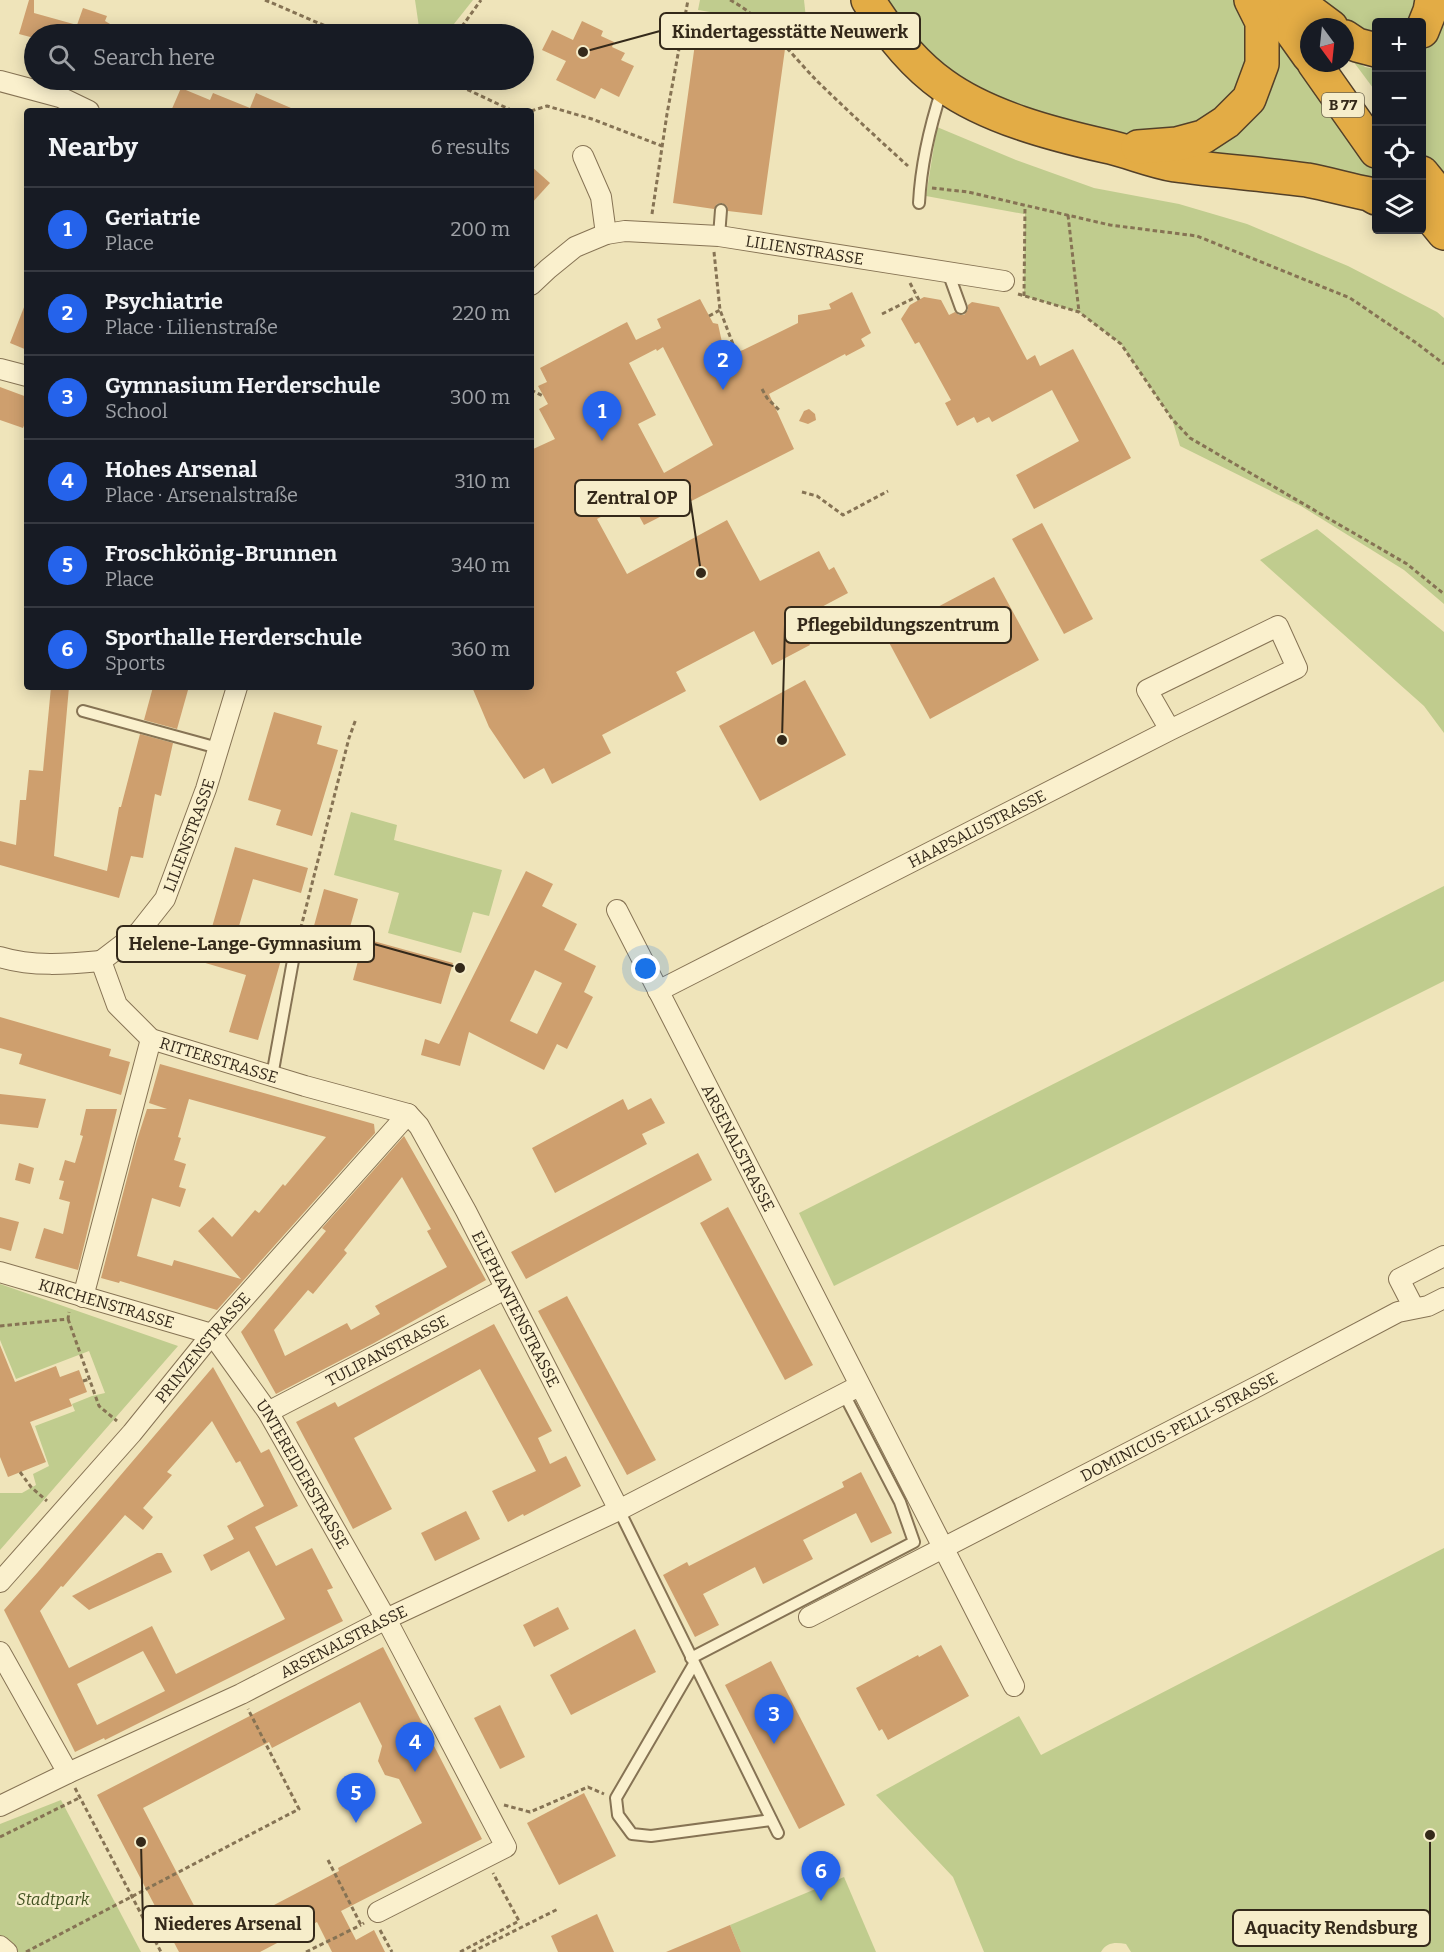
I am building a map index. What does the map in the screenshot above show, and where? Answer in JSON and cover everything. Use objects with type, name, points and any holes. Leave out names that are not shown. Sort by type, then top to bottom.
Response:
[{"type":"highway","points":[[868,0],[916,63],[943,85],[998,114],[1038,129],[1119,149],[1148,159],[1176,165],[1308,181],[1372,196]]},
{"type":"highway","points":[[1119,149],[1177,144],[1203,137],[1226,122],[1249,99],[1262,64],[1262,22],[1251,0]]},
{"type":"highway","points":[[1269,0],[1300,43]]},
{"type":"highway","points":[[1295,0],[1308,18]]},
{"type":"highway","points":[[1295,0],[1319,18]]},
{"type":"highway","points":[[1426,21],[1432,0]]},
{"type":"highway","points":[[1354,43],[1372,49]]},
{"type":"highway","name":"B 77","points":[[1320,72],[1372,144]]},
{"type":"highway","name":"B 77","points":[[1345,72],[1372,109]]},
{"type":"highway","points":[[1426,178],[1444,200]]},
{"type":"highway","points":[[1426,211],[1444,233]]},
{"type":"highway","points":[[1425,234],[1444,250]]},
{"type":"street","points":[[0,81],[24,88]]},
{"type":"street","points":[[32,90],[60,98],[82,108]]},
{"type":"street","points":[[583,156],[601,197],[606,234]]},
{"type":"street","name":"LILIENSTRASSE","points":[[534,282],[575,247],[606,234],[625,231],[716,236],[1004,281]]},
{"type":"street","points":[[0,369],[24,375]]},
{"type":"street","name":"HAAPSALUSTRASSE","points":[[658,992],[1170,730],[1297,668],[1278,626],[1147,690],[1170,730]]},
{"type":"street","name":"LILIENSTRASSE","points":[[101,961],[139,932],[165,899],[206,789],[236,690]]},
{"type":"street","name":"ARSENALSTRASSE","points":[[617,910],[852,1390],[943,1548],[1014,1686]]},
{"type":"street","points":[[0,957],[9,960],[62,965],[101,961]]},
{"type":"street","name":"RITTERSTRASSE","points":[[101,961],[117,1005],[151,1039],[408,1114]]},
{"type":"street","points":[[77,1296],[151,1039]]},
{"type":"street","name":"ELEPHANTENSTRASSE","points":[[408,1114],[419,1126],[466,1211],[619,1510]]},
{"type":"street","name":"PRINZENSTRASSE","points":[[0,1582],[132,1433],[212,1334],[408,1114]]},
{"type":"street","points":[[1414,1308],[1399,1280],[1444,1256]]},
{"type":"street","name":"KIRCHENSTRASSE","points":[[0,1272],[212,1334]]},
{"type":"street","name":"TULIPANSTRASSE","points":[[268,1412],[505,1289]]},
{"type":"street","name":"DOMINICUS-PELLI-STRASSE","points":[[809,1617],[1398,1312],[1428,1305],[1444,1298]]},
{"type":"street","name":"UNTEREIDERSTRASSE","points":[[212,1334],[268,1412],[386,1619],[482,1800],[506,1847],[485,1857]]},
{"type":"street","name":"ARSENALSTRASSE","points":[[0,1806],[240,1694],[386,1619],[619,1510],[852,1390]]},
{"type":"street","points":[[0,1652],[68,1773]]},
{"type":"street","points":[[375,1914],[485,1857]]},
{"type":"street","points":[[0,1946],[7,1952]]},
{"type":"lane","points":[[919,202],[920,181],[930,128],[943,85]]},
{"type":"lane","points":[[716,236],[721,210]]},
{"type":"lane","points":[[948,272],[961,308]]},
{"type":"lane","points":[[83,711],[219,748]]},
{"type":"lane","points":[[273,1076],[294,955]]},
{"type":"lane","points":[[771,1820],[651,1836],[632,1834],[618,1815],[616,1798],[692,1661],[914,1542],[900,1502],[852,1390]]},
{"type":"lane","points":[[619,1510],[778,1833]]},
{"type":"path","points":[[265,0],[321,24]]},
{"type":"path","points":[[464,24],[481,0]]},
{"type":"path","points":[[651,231],[662,146],[688,0]]},
{"type":"path","points":[[730,0],[742,6],[777,38],[864,128],[913,170],[920,181],[934,188],[968,192],[1110,225],[1197,236],[1350,298],[1444,364]]},
{"type":"path","points":[[468,90],[507,108]]},
{"type":"path","points":[[534,110],[547,105],[592,119],[662,146]]},
{"type":"path","points":[[1024,296],[1025,206]]},
{"type":"path","points":[[1068,214],[1079,312]]},
{"type":"path","points":[[716,236],[720,310],[739,360]]},
{"type":"path","points":[[1004,281],[1015,293],[1079,312],[1121,344],[1172,419],[1190,438],[1407,564],[1444,594]]},
{"type":"path","points":[[882,314],[916,297]]},
{"type":"path","points":[[709,316],[720,310]]},
{"type":"path","points":[[762,389],[779,410]]},
{"type":"path","points":[[534,392],[543,396]]},
{"type":"path","points":[[802,492],[817,496],[843,514],[888,491]]},
{"type":"path","points":[[294,955],[349,738],[356,719]]},
{"type":"path","points":[[77,1296],[68,1319],[99,1406],[132,1433]]},
{"type":"path","points":[[0,1326],[68,1319]]},
{"type":"path","points":[[83,1381],[90,1379]]},
{"type":"path","points":[[20,1472],[31,1487],[61,1513]]},
{"type":"path","points":[[26,1952],[299,1809],[240,1694]]},
{"type":"path","points":[[68,1773],[161,1952]]},
{"type":"path","points":[[482,1800],[530,1812],[588,1787],[616,1798]]},
{"type":"path","points":[[0,1837],[80,1798]]},
{"type":"path","points":[[460,1952],[519,1921],[485,1857]]},
{"type":"path","points":[[328,1860],[361,1925]]},
{"type":"path","points":[[472,1952],[558,1909]]},
{"type":"path","points":[[306,1952],[361,1925],[375,1914],[392,1952]]},
{"type":"green space","points":[[415,0],[473,0],[454,24],[419,24]]},
{"type":"green space","points":[[700,0],[804,0],[807,28],[698,10]]},
{"type":"green space","points":[[883,0],[1243,0],[1255,35],[1236,103],[1164,138],[1100,133],[977,93],[918,49]]},
{"type":"green space","points":[[1323,0],[1419,0],[1417,18],[1372,18],[1372,44],[1354,34],[1354,18],[1336,18]]},
{"type":"green space","points":[[1264,8],[1300,57],[1300,72],[1311,72],[1372,156],[1372,190],[1187,152],[1228,132]]},
{"type":"green space","points":[[1440,11],[1444,27],[1444,180],[1426,157],[1426,41]]},
{"type":"green space","points":[[1354,60],[1365,67],[1372,68],[1372,87]]},
{"type":"green space","points":[[937,127],[1016,160],[1094,188],[1179,204],[1247,224],[1348,266],[1437,312],[1444,318],[1444,604],[1404,570],[1301,506],[1180,446],[1172,419],[1121,344],[1079,312],[1024,296],[1025,211],[1024,214],[926,196]]},
{"type":"green space","points":[[1317,529],[1444,632],[1444,733],[1424,706],[1260,560]]},
{"type":"green space","points":[[351,812],[397,825],[394,840],[502,870],[489,916],[473,912],[461,953],[388,933],[399,893],[334,875]]},
{"type":"green space","points":[[1444,886],[1444,981],[834,1286],[799,1213]]},
{"type":"green space","points":[[0,1284],[178,1346],[0,1550],[0,1493],[22,1493],[36,1485],[33,1474],[49,1466],[35,1426],[75,1411],[72,1404],[105,1393],[89,1351],[16,1379],[0,1340]]},
{"type":"green space","points":[[1444,1548],[1444,1952],[1131,1952],[1126,1944],[1119,1943],[1108,1945],[1101,1952],[984,1952],[953,1877],[876,1795],[1019,1716],[1041,1755]]},
{"type":"green space","name":"Stadtpark","points":[[61,1800],[141,1952],[0,1952],[0,1824]]},
{"type":"green space","points":[[844,1877],[876,1952],[741,1952],[730,1925]]},
{"type":"building","points":[[29,0],[34,0],[34,13],[73,24],[24,24],[24,35],[19,34]]},
{"type":"building","points":[[83,8],[107,16],[105,21],[110,24],[77,24]]},
{"type":"building","points":[[582,21],[603,31],[601,36],[614,42],[612,47],[625,53],[621,60],[634,66],[619,97],[601,88],[595,99],[556,80],[566,61],[542,50],[552,30],[573,40]]},
{"type":"building","points":[[698,22],[769,32],[785,49],[762,215],[728,211],[727,206],[722,203],[717,204],[714,209],[673,203]]},
{"type":"building","points":[[180,90],[186,90],[210,100],[213,93],[250,108],[172,108]]},
{"type":"building","points":[[256,93],[291,108],[250,108]]},
{"type":"building","points":[[534,169],[550,183],[534,201]]},
{"type":"building","points":[[852,292],[871,333],[861,339],[865,346],[769,394],[794,449],[644,525],[631,501],[597,519],[627,574],[727,520],[760,581],[819,551],[829,570],[834,567],[848,593],[797,620],[810,645],[772,665],[754,631],[676,672],[686,691],[602,735],[611,753],[552,784],[544,768],[524,779],[489,727],[473,690],[534,690],[534,449],[555,439],[539,409],[548,404],[538,386],[547,382],[540,368],[627,322],[636,340],[661,328],[657,319],[700,299],[713,323],[718,324],[725,356],[743,350],[798,323],[798,315],[831,309],[829,304]],"holes":[[[663,347],[713,445],[664,473],[638,424],[656,415],[629,363]]]},
{"type":"building","points":[[924,297],[941,300],[949,315],[955,312],[964,315],[968,310],[968,305],[972,302],[999,307],[1027,360],[1035,355],[1040,366],[1073,349],[1131,458],[1034,509],[1016,475],[1079,441],[1052,390],[992,422],[989,417],[977,423],[974,417],[957,426],[945,403],[951,400],[919,342],[915,344],[901,319],[910,305]]},
{"type":"building","points":[[24,307],[24,349],[10,343]]},
{"type":"building","points":[[0,387],[24,396],[23,428],[0,420]]},
{"type":"building","points":[[809,409],[815,414],[816,420],[808,424],[799,421],[804,411]]},
{"type":"building","points":[[1042,523],[1093,619],[1064,634],[1012,539]]},
{"type":"building","points":[[994,577],[1039,660],[930,719],[885,635]]},
{"type":"building","points":[[805,680],[846,755],[760,801],[719,726]]},
{"type":"building","points":[[51,690],[69,690],[54,856],[107,871],[119,807],[121,807],[140,734],[173,743],[161,796],[155,794],[143,858],[131,856],[119,898],[0,865],[0,841],[16,845],[20,800],[26,800],[29,770],[43,771]]},
{"type":"building","points":[[152,690],[188,690],[177,729],[144,720]]},
{"type":"building","points":[[274,712],[322,726],[317,744],[338,750],[312,836],[276,825],[281,810],[248,800]]},
{"type":"building","points":[[235,847],[308,868],[301,893],[253,879],[239,926],[287,939],[258,1040],[229,1032],[246,975],[202,962]]},
{"type":"building","points":[[526,871],[553,884],[542,906],[577,924],[564,950],[596,966],[584,992],[593,997],[567,1049],[557,1044],[544,1070],[469,1032],[460,1066],[421,1055],[425,1039],[439,1044]],"holes":[[[535,970],[562,983],[537,1034],[510,1021]]]},
{"type":"building","points":[[324,889],[358,899],[348,934],[453,963],[441,1004],[353,980],[358,961],[308,948]]},
{"type":"building","points":[[0,1017],[111,1049],[109,1056],[130,1062],[121,1095],[19,1064],[22,1054],[0,1048]]},
{"type":"building","points":[[160,1064],[374,1124],[375,1133],[217,1310],[120,1281],[119,1283],[101,1278],[147,1109],[167,1109],[149,1103]],"holes":[[[189,1099],[326,1137],[285,1186],[283,1184],[259,1213],[255,1210],[232,1237],[213,1217],[198,1231],[241,1279],[174,1260],[172,1266],[137,1256],[152,1198],[180,1207],[186,1189],[179,1187],[186,1164],[174,1160]]]},
{"type":"building","points":[[0,1094],[46,1099],[38,1128],[0,1124]]},
{"type":"building","points":[[651,1098],[665,1123],[642,1134],[647,1144],[555,1193],[532,1148],[623,1099],[628,1110]]},
{"type":"building","points":[[86,1109],[117,1109],[78,1270],[35,1258],[44,1228],[63,1234],[70,1202],[59,1199],[64,1181],[59,1180],[65,1160],[75,1163],[83,1136],[80,1135]]},
{"type":"building","points":[[404,1136],[486,1280],[374,1343],[276,1394],[241,1332],[326,1231],[322,1228]],"holes":[[[402,1177],[431,1229],[427,1231],[447,1267],[375,1306],[380,1314],[351,1330],[347,1323],[285,1356],[274,1330],[308,1290],[313,1294],[347,1253],[344,1250]]]},
{"type":"building","points":[[698,1153],[712,1180],[526,1279],[511,1252]]},
{"type":"building","points":[[19,1163],[34,1168],[30,1184],[15,1180]]},
{"type":"building","points":[[728,1207],[813,1365],[785,1380],[700,1223]]},
{"type":"building","points":[[0,1217],[19,1222],[11,1251],[0,1248]]},
{"type":"building","points":[[567,1296],[656,1460],[627,1475],[538,1311]]},
{"type":"building","points":[[494,1324],[552,1431],[538,1438],[550,1464],[566,1456],[581,1486],[508,1522],[492,1491],[536,1471],[480,1369],[354,1438],[392,1509],[353,1529],[296,1422],[335,1402],[338,1407]]},
{"type":"building","points":[[0,1345],[15,1382],[56,1366],[60,1377],[79,1370],[87,1392],[69,1399],[72,1406],[30,1422],[46,1462],[8,1477],[0,1457]]},
{"type":"building","points":[[213,1367],[261,1453],[269,1449],[298,1506],[255,1527],[276,1566],[312,1548],[333,1588],[327,1590],[343,1621],[105,1740],[104,1738],[75,1752],[4,1610]],"holes":[[[212,1421],[236,1463],[240,1461],[264,1506],[227,1526],[234,1539],[203,1555],[211,1571],[249,1551],[285,1619],[176,1674],[152,1626],[69,1668],[40,1611],[125,1515],[143,1530],[153,1517],[143,1508],[172,1475],[167,1472]],[[143,1651],[165,1691],[97,1725],[77,1684]]]},
{"type":"building","points":[[861,1472],[892,1533],[871,1543],[856,1513],[803,1540],[813,1559],[763,1584],[755,1567],[703,1594],[719,1625],[695,1637],[663,1575],[687,1562],[689,1566],[844,1487],[842,1482]]},
{"type":"building","points":[[466,1511],[480,1539],[435,1561],[421,1533]]},
{"type":"building","points":[[157,1553],[162,1553],[172,1572],[89,1610],[72,1596]]},
{"type":"building","points":[[558,1607],[569,1629],[534,1647],[523,1625]]},
{"type":"building","points":[[635,1629],[656,1672],[571,1715],[550,1675]]},
{"type":"building","points":[[941,1645],[969,1696],[888,1740],[882,1729],[879,1731],[856,1688]]},
{"type":"building","points":[[383,1647],[482,1839],[341,1911],[356,1940],[374,1930],[385,1952],[332,1952],[317,1922],[260,1952],[179,1952],[97,1795]],"holes":[[[360,1702],[382,1746],[378,1761],[385,1775],[399,1779],[422,1823],[338,1868],[339,1871],[211,1938],[143,1808],[269,1742],[272,1748]]]},
{"type":"building","points":[[771,1661],[845,1805],[799,1829],[725,1685]]},
{"type":"building","points":[[500,1705],[525,1757],[500,1769],[474,1718]]},
{"type":"building","points":[[584,1793],[616,1856],[559,1885],[527,1823]]},
{"type":"building","points":[[597,1914],[614,1952],[558,1952],[551,1936]]},
{"type":"building","points":[[730,1925],[741,1952],[666,1952]]},
{"type":"place","name":"Kindertagesstätte Neuwerk","points":[[583,52]]},
{"type":"place","name":"Psychiatrie","points":[[723,390]]},
{"type":"place","name":"Geriatrie","points":[[602,441]]},
{"type":"place","name":"Zentral OP","points":[[701,573]]},
{"type":"place","name":"Pflegebildungszentrum","points":[[782,740]]},
{"type":"place","name":"Helene-Lange-Gymnasium","points":[[460,968]]},
{"type":"place","name":"Gymnasium Herderschule","points":[[774,1744]]},
{"type":"place","name":"Hohes Arsenal","points":[[415,1772]]},
{"type":"place","name":"Froschkönig-Brunnen","points":[[356,1823]]},
{"type":"place","name":"Aquacity Rendsburg","points":[[1430,1835]]},
{"type":"place","name":"Niederes Arsenal","points":[[141,1842]]},
{"type":"place","name":"Sporthalle Herderschule","points":[[821,1901]]}]
